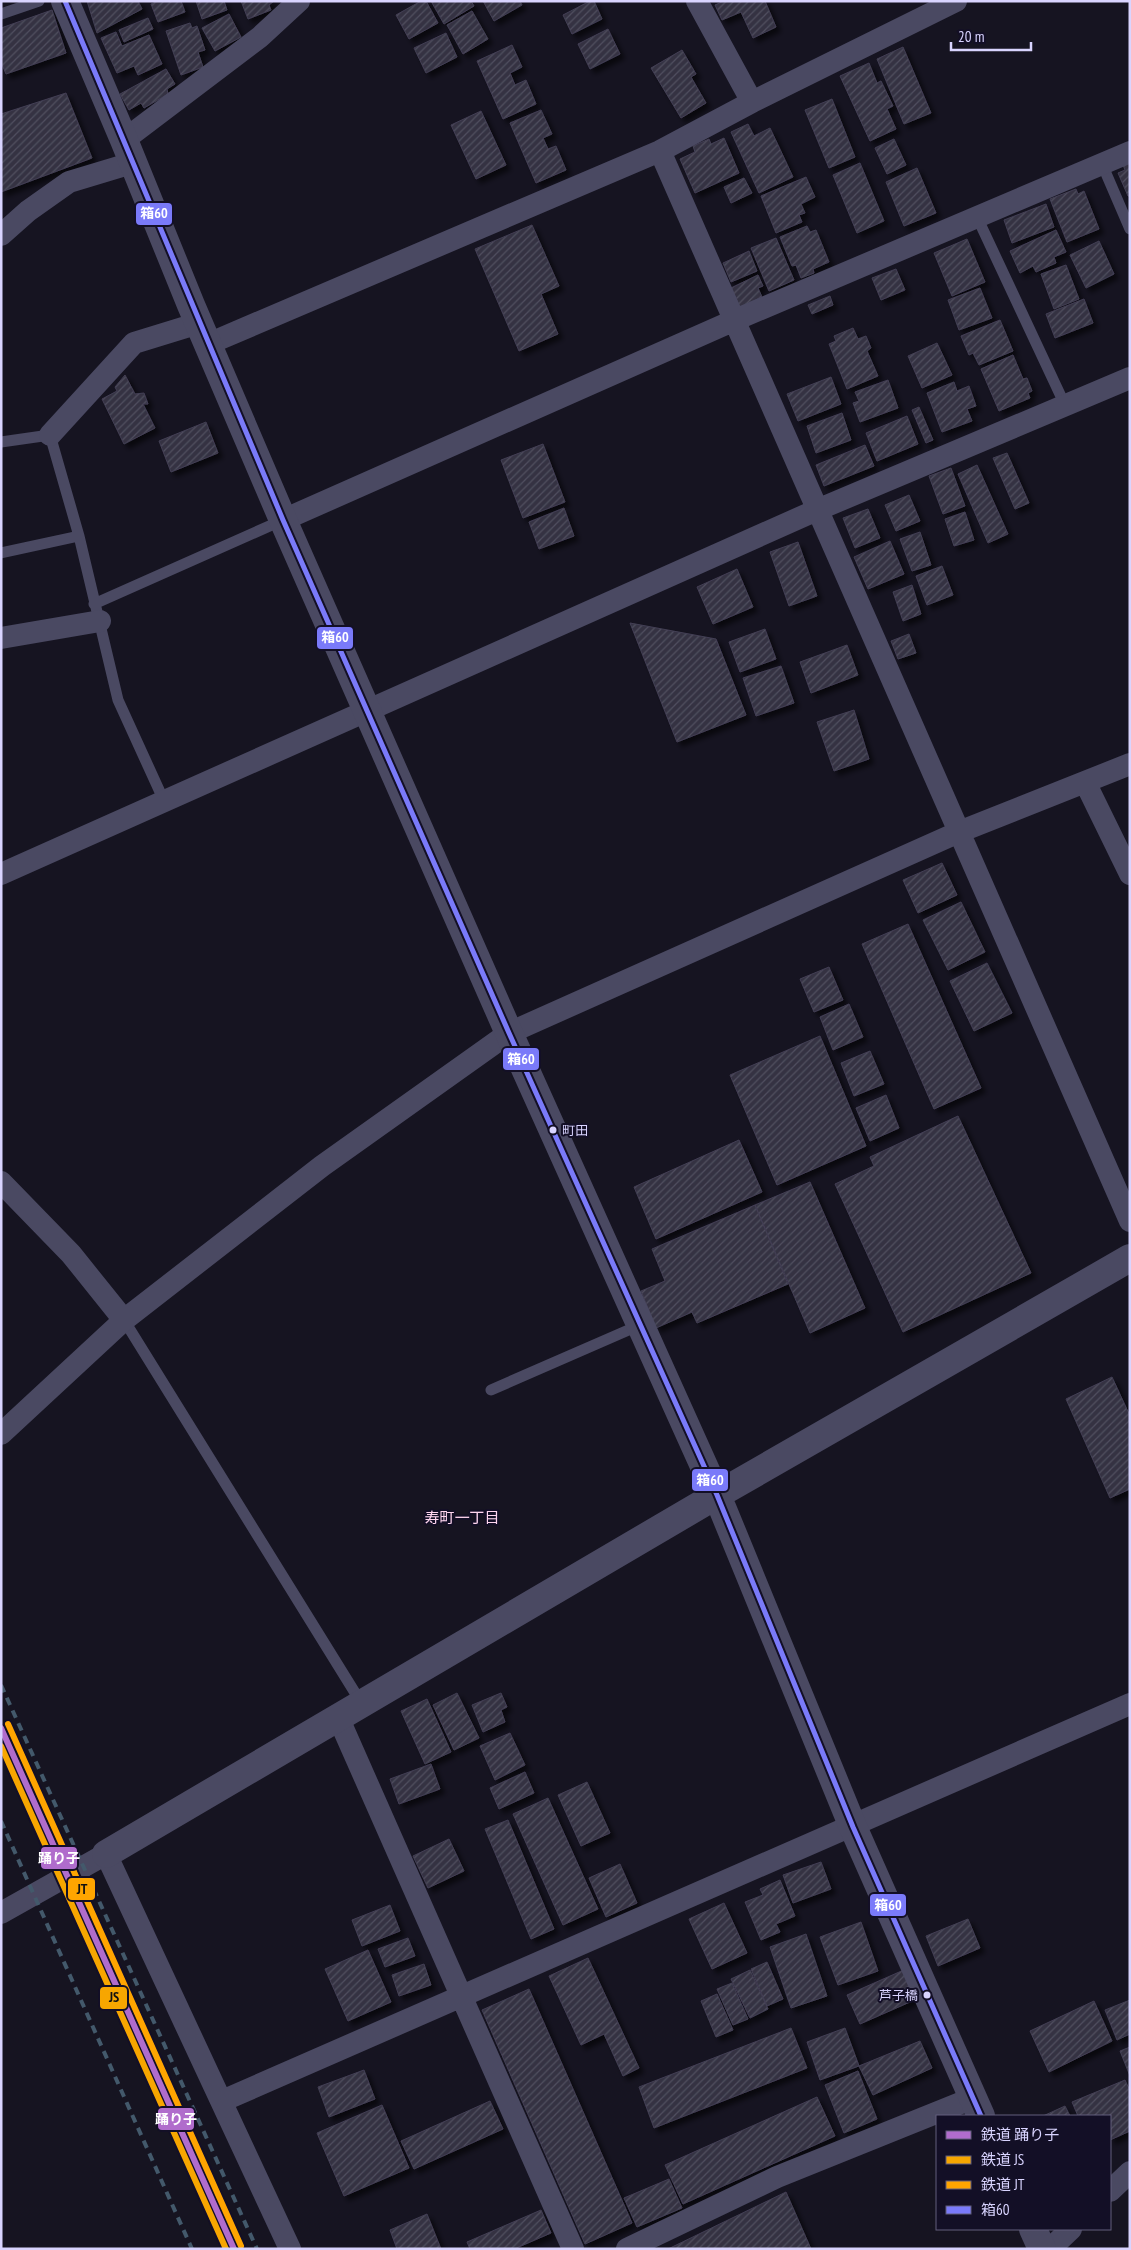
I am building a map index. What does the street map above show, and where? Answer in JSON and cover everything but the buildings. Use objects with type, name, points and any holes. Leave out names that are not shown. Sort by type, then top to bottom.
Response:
[{"type":"street","points":[[65,1],[203,334],[509,1033],[717,1495],[853,1827],[977,2107],[954,2115]]},
{"type":"street","points":[[1,235],[28,211],[69,182],[128,151],[299,1]]},
{"type":"street","points":[[697,1],[752,102]]},
{"type":"street","points":[[50,435],[134,343],[203,334],[660,151],[752,102],[956,1]]},
{"type":"street","points":[[660,151],[1130,1221]]},
{"type":"street","points":[[284,520],[735,320],[1130,152]]},
{"type":"street","points":[[1,874],[164,803],[817,510],[1130,378]]},
{"type":"street","points":[[1,638],[97,613]]},
{"type":"street","points":[[1,1434],[124,1320],[322,1166],[509,1033],[959,832],[1130,764]]},
{"type":"street","points":[[1085,782],[1130,874]]},
{"type":"street","points":[[1,1182],[72,1254],[124,1320]]},
{"type":"street","points":[[1,1913],[106,1854],[717,1495],[1130,1258]]},
{"type":"street","points":[[222,2101],[460,1995],[853,1827],[1130,1704]]},
{"type":"street","points":[[338,1717],[573,2249]]},
{"type":"street","points":[[106,1854],[290,2249]]},
{"type":"street","points":[[627,2249],[777,2177],[936,2121]]},
{"type":"street","points":[[1111,2190],[1130,2172]]},
{"type":"street","points":[[1033,2230],[1042,2249]]},
{"type":"street","points":[[1050,2249],[1070,2230]]},
{"type":"lane","points":[[1,14],[39,1]]},
{"type":"lane","points":[[1102,164],[1130,229]]},
{"type":"lane","points":[[977,216],[1065,405]]},
{"type":"lane","points":[[1,442],[50,435],[79,536],[118,700],[164,803]]},
{"type":"lane","points":[[97,613],[284,520]]},
{"type":"lane","points":[[1,552],[79,536]]},
{"type":"lane","points":[[124,1320],[362,1704]]},
{"type":"lane","points":[[491,1390],[640,1325]]},
{"type":"railway","points":[[1,1685],[257,2249]]},
{"type":"railway","points":[[1,1821],[192,2249]]},
{"type":"rail line","name":"JT","points":[[8,1724],[241,2246]]},
{"type":"rail line","name":"踊り子","points":[[1,1728],[234,2249]]},
{"type":"rail line","name":"JS","points":[[1,1746],[226,2249]]},
{"type":"transit line","name":"箱60","points":[[65,1],[283,520],[509,1033],[717,1495],[853,1827],[981,2115]]},
{"type":"place","name":"町田","points":[[553,1130]]},
{"type":"place","name":"芦子橋","points":[[927,1995]]},
{"type":"district","name":"寿町一丁目","points":[[462,1517]]}]
